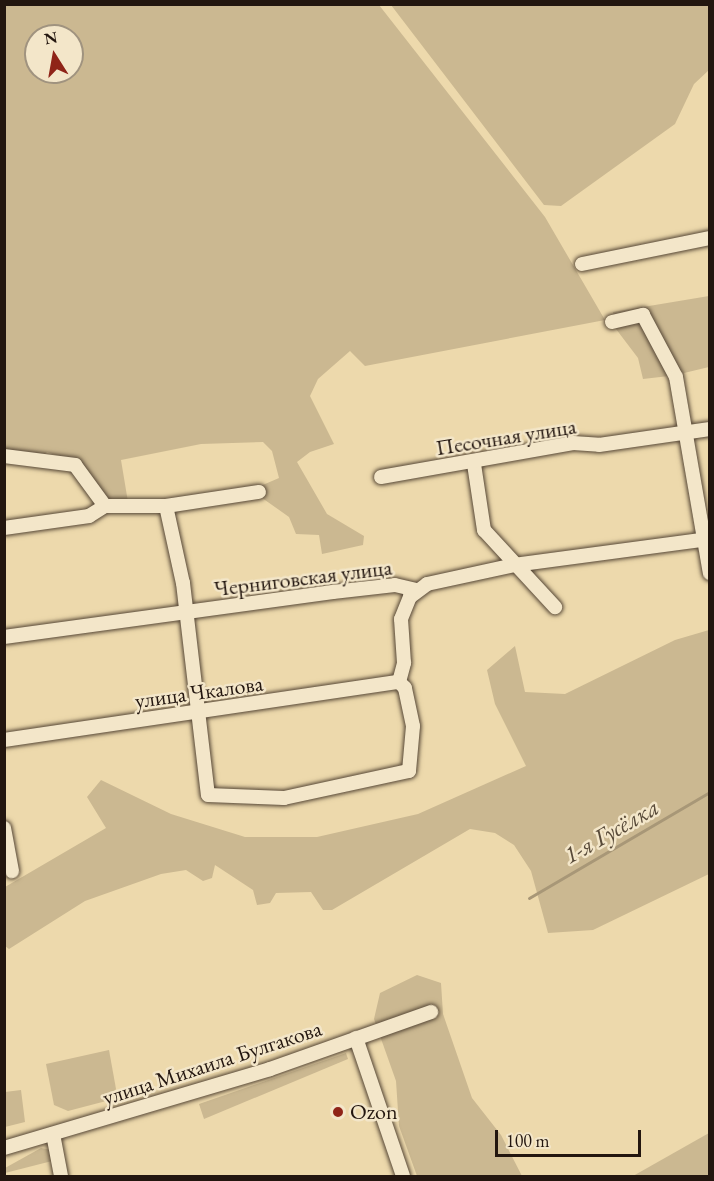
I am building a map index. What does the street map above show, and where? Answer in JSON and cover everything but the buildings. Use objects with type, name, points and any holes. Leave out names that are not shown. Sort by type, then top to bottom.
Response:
[{"type":"street","points":[[582,264],[710,238]]},
{"type":"street","points":[[612,322],[643,315],[676,377],[707,539],[710,573]]},
{"type":"street","name":"Песочная улица","points":[[381,477],[474,464],[573,443],[599,446],[710,429]]},
{"type":"street","points":[[4,456],[75,465],[105,506]]},
{"type":"street","points":[[474,464],[484,530],[555,607]]},
{"type":"street","points":[[4,528],[88,516],[105,506],[165,506],[259,492]]},
{"type":"street","points":[[165,506],[186,615],[208,795],[284,798],[409,771],[413,726],[405,688],[399,682],[404,663],[401,619],[416,590]]},
{"type":"street","name":"Черниговская улица","points":[[4,636],[186,615],[385,586],[416,590],[440,579],[514,565],[707,539]]},
{"type":"street","name":"улица Чкалова","points":[[4,740],[399,682]]},
{"type":"street","points":[[4,828],[12,871]]},
{"type":"street","name":"улица Михаила Булгакова","points":[[4,1148],[357,1038],[430,1012]]},
{"type":"street","points":[[357,1038],[403,1176]]},
{"type":"street","points":[[53,1134],[61,1176]]},
{"type":"shaded area","points":[[4,5],[379,5],[545,217],[605,320],[365,366],[350,351],[318,379],[310,396],[334,444],[310,452],[297,462],[327,514],[364,536],[363,545],[322,554],[319,535],[296,534],[289,517],[251,490],[279,478],[272,451],[263,442],[201,444],[121,460],[128,502],[109,501],[80,463],[47,452],[38,463],[5,461]]},
{"type":"shaded area","points":[[391,5],[709,5],[709,70],[694,84],[675,124],[561,206],[544,205]]},
{"type":"shaded area","points":[[709,296],[709,367],[684,373],[682,383],[669,376],[643,379],[638,358],[616,329],[613,312]]},
{"type":"shaded area","points":[[709,630],[709,874],[593,930],[548,933],[531,871],[514,845],[495,833],[470,829],[332,910],[323,910],[311,892],[276,893],[270,903],[257,905],[253,890],[215,865],[212,878],[203,881],[186,870],[161,874],[85,901],[9,949],[5,946],[5,887],[106,828],[87,797],[101,780],[171,814],[245,837],[317,837],[418,814],[526,766],[495,704],[487,670],[515,646],[525,692],[565,694],[675,640]]},
{"type":"shaded area","points":[[417,975],[441,983],[443,1014],[472,1098],[501,1135],[522,1176],[417,1176],[399,1126],[396,1081],[374,1019],[380,993]]},
{"type":"shaded area","points":[[109,1050],[116,1089],[110,1100],[68,1111],[54,1105],[46,1064]]},
{"type":"shaded area","points":[[346,1053],[348,1059],[204,1119],[199,1104]]},
{"type":"shaded area","points":[[21,1090],[25,1122],[5,1127],[5,1092]]},
{"type":"shaded area","points":[[709,1133],[709,1176],[633,1176]]},
{"type":"shaded area","points":[[41,1148],[52,1150],[52,1161],[5,1173],[5,1168]]},
{"type":"waterway","name":"1-я Гусёлка","points":[[529,898],[710,792]]},
{"type":"place","name":"Ozon","points":[[338,1112]]}]
